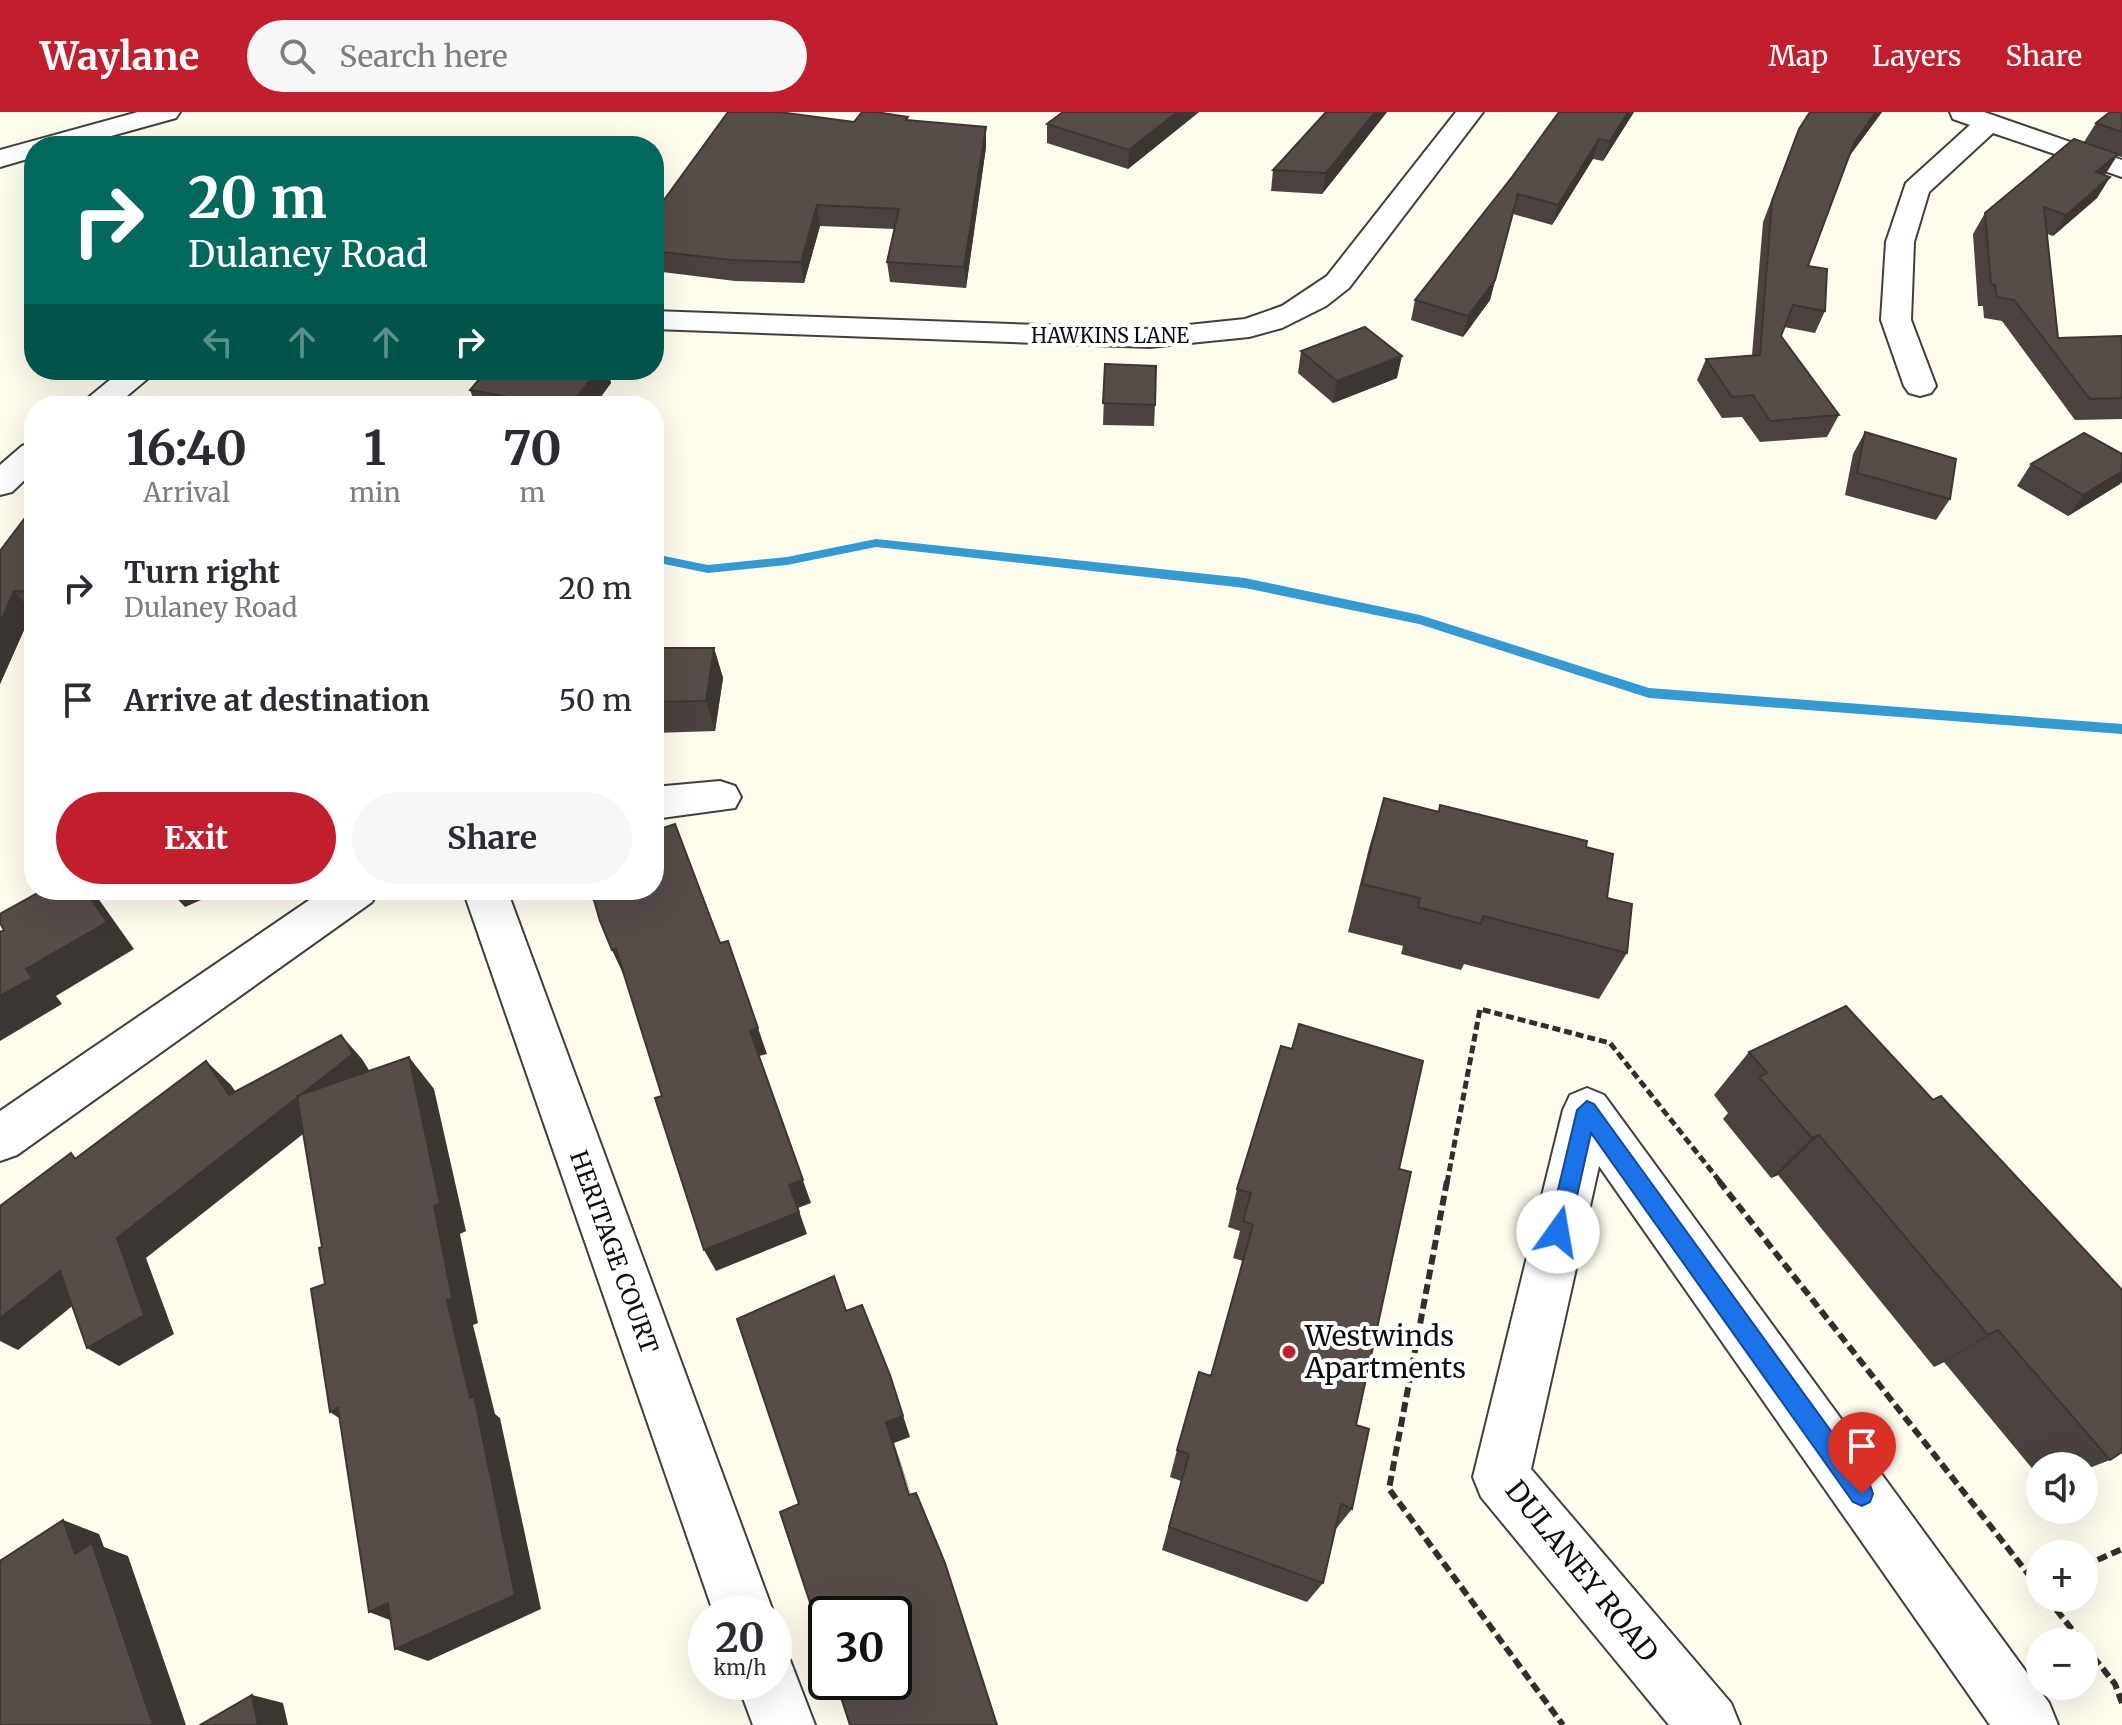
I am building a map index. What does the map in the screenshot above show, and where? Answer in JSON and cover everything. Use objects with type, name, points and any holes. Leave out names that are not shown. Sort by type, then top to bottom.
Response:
[{"type":"street","points":[[85,136],[167,112]]},
{"type":"street","name":"HAWKINS LANE","points":[[664,320],[1150,338],[1224,333],[1276,323],[1312,304],[1338,282],[1470,112]]},
{"type":"street","points":[[1959,112],[2122,169]]},
{"type":"street","points":[[1920,386],[1896,320],[1900,242],[1916,189],[1990,121]]},
{"type":"street","points":[[0,159],[24,152]]},
{"type":"street","points":[[107,396],[129,380]]},
{"type":"street","points":[[0,484],[24,462]]},
{"type":"street","points":[[664,802],[720,797]]},
{"type":"street","points":[[0,1139],[343,900]]},
{"type":"street","name":"HERITAGE COURT","points":[[489,900],[738,1596]]},
{"type":"street","name":"DULANEY ROAD","points":[[1709,1725],[1501,1477],[1587,1110],[2027,1725]]},
{"type":"street","points":[[775,1700],[784,1725]]},
{"type":"path","points":[[1563,1725],[1389,1489],[1480,1009],[1610,1043],[2026,1571]]},
{"type":"path","points":[[2098,1560],[2122,1549]]},
{"type":"path","points":[[2058,1612],[2071,1628]]},
{"type":"path","points":[[2098,1662],[2115,1684],[2122,1703]]},
{"type":"building","points":[[728,112],[779,112],[854,122],[862,112],[876,112],[908,117],[906,120],[986,127],[964,267],[887,262],[899,209],[817,205],[801,262],[731,260],[664,252],[664,200]]},
{"type":"building","points":[[1063,112],[1177,112],[1129,150],[1047,124]]},
{"type":"building","points":[[1326,112],[1375,112],[1326,173],[1273,170]]},
{"type":"building","points":[[1559,112],[1628,112],[1610,141],[1599,139],[1558,205],[1518,194],[1495,280],[1468,316],[1415,300],[1512,177]]},
{"type":"building","points":[[1810,112],[1876,112],[1854,143],[1808,266],[1827,269],[1825,311],[1793,305],[1781,336],[1839,415],[1770,421],[1753,395],[1732,397],[1706,359],[1760,355],[1772,201],[1799,129]]},
{"type":"building","points":[[2110,112],[2122,112],[2122,132],[2096,123]]},
{"type":"building","points":[[2074,139],[2118,154],[2096,172],[2110,177],[2066,215],[2044,207],[2058,338],[2122,336],[2122,398],[2090,399],[2014,300],[1997,297],[1995,285],[1991,284],[1985,213]]},
{"type":"building","points":[[1365,327],[1402,356],[1337,381],[1301,351]]},
{"type":"building","points":[[1105,364],[1156,366],[1155,405],[1103,403]]},
{"type":"building","points":[[478,380],[590,380],[578,396],[503,396],[470,390]]},
{"type":"building","points":[[1865,432],[1956,459],[1950,499],[1857,473]]},
{"type":"building","points":[[2084,433],[2122,454],[2122,471],[2083,495],[2031,464]]},
{"type":"building","points":[[24,519],[24,592],[14,591],[0,623],[0,551]]},
{"type":"building","points":[[664,648],[714,648],[706,701],[664,702]]},
{"type":"building","points":[[1384,798],[1439,812],[1440,805],[1587,841],[1586,847],[1613,854],[1607,898],[1632,904],[1627,953],[1483,916],[1481,924],[1418,907],[1420,898],[1362,884]]},
{"type":"building","points":[[675,824],[720,943],[728,941],[758,1028],[750,1031],[803,1180],[789,1185],[799,1212],[704,1250],[655,1098],[662,1096],[616,949],[612,950],[594,900],[664,900],[664,828]]},
{"type":"building","points":[[25,900],[92,900],[107,922],[26,969],[32,978],[0,996],[0,932],[4,930],[0,914]]},
{"type":"building","points":[[1846,1006],[1933,1100],[1941,1096],[2122,1290],[2122,1452],[2110,1460],[1998,1330],[1988,1335],[1819,1135],[1812,1138],[1759,1077],[1767,1073],[1749,1052]]},
{"type":"building","name":"Westwinds Apartments","points":[[1299,1024],[1423,1061],[1399,1169],[1411,1172],[1356,1425],[1369,1429],[1352,1509],[1341,1504],[1323,1583],[1169,1527],[1189,1454],[1177,1450],[1199,1372],[1211,1376],[1253,1225],[1243,1221],[1251,1193],[1237,1189],[1281,1046],[1292,1049]]},
{"type":"building","points":[[341,1035],[353,1054],[117,1238],[144,1315],[87,1348],[60,1271],[0,1318],[0,1206],[71,1153],[75,1159],[206,1061],[229,1095]]},
{"type":"building","points":[[409,1057],[440,1203],[434,1206],[452,1298],[447,1300],[470,1398],[474,1396],[515,1595],[395,1649],[388,1603],[369,1612],[338,1408],[330,1412],[311,1289],[325,1284],[319,1248],[322,1247],[297,1096]]},
{"type":"building","points":[[834,1276],[846,1311],[862,1305],[903,1416],[886,1422],[909,1495],[916,1493],[945,1563],[997,1725],[850,1725],[842,1700],[912,1700],[912,1596],[808,1597],[780,1512],[799,1504],[737,1319]]},
{"type":"building","points":[[63,1520],[75,1554],[92,1543],[153,1725],[0,1725],[0,1561]]},
{"type":"building","points":[[252,1695],[258,1725],[200,1725]]},
{"type":"waterway","points":[[664,560],[708,569],[787,561],[876,543],[1245,583],[1420,620],[1649,693],[2122,729]]},
{"type":"place","name":"Westwinds Apartments","points":[[1289,1352]]},
{"type":"route","points":[[1558,1232],[1587,1110],[1862,1494]]}]
